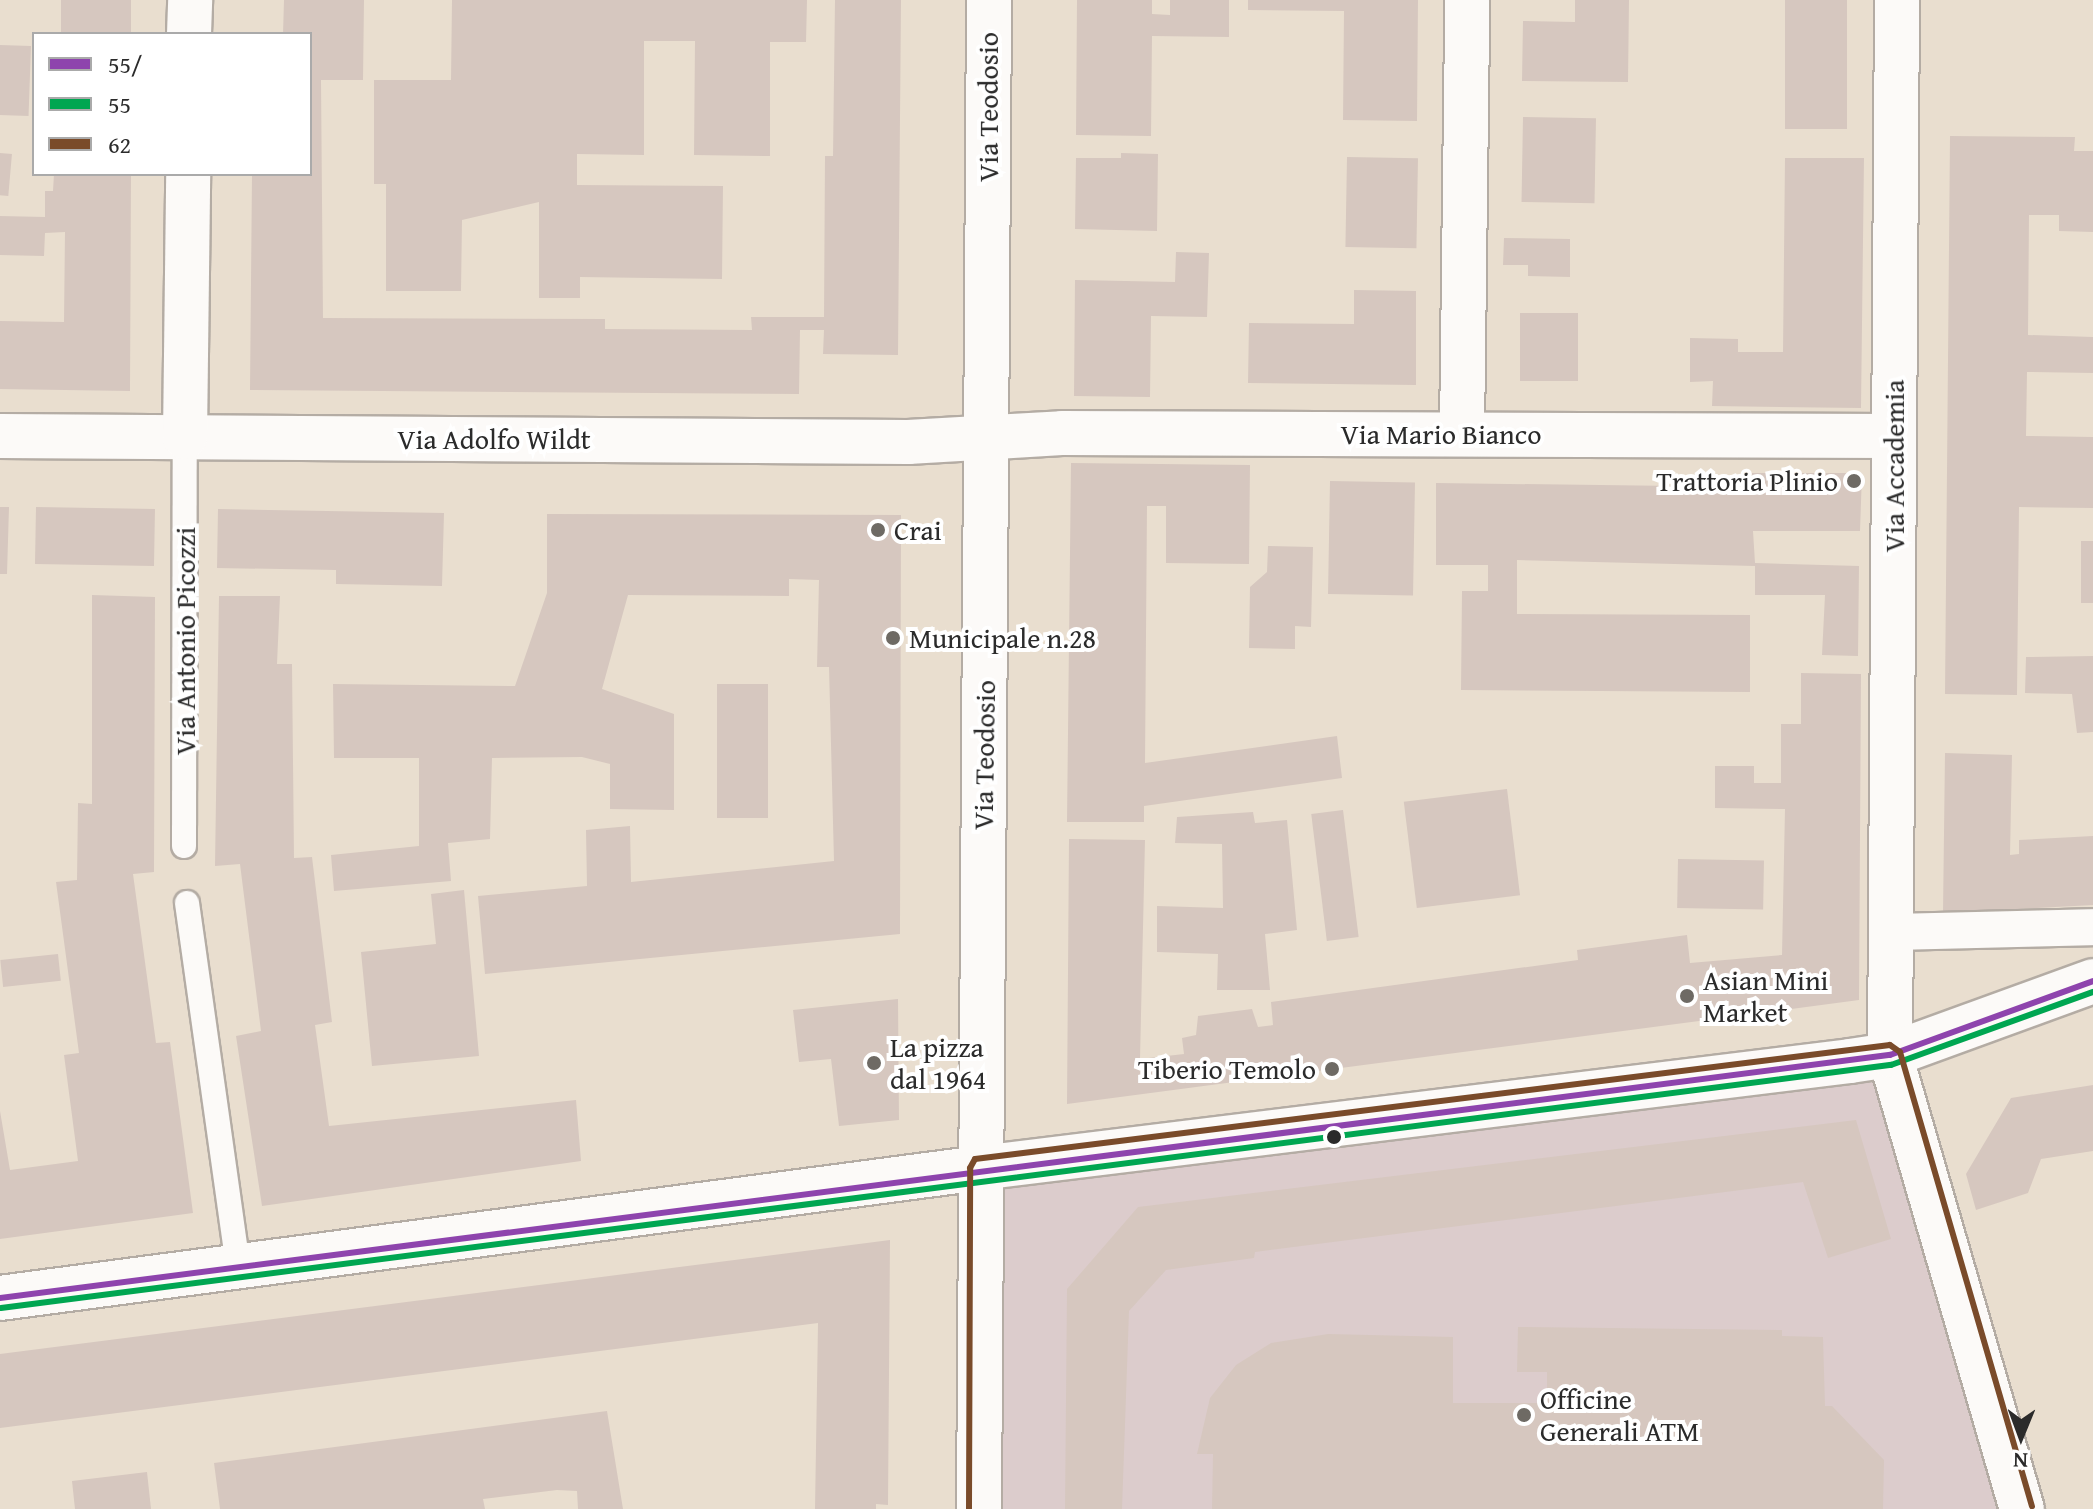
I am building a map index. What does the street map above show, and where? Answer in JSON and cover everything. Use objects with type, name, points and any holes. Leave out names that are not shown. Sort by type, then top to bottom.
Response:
[{"type":"street","points":[[189,32],[190,0]]},
{"type":"street","name":"Via Teodosio","points":[[979,1509],[989,0]]},
{"type":"street","points":[[1462,434],[1467,0]]},
{"type":"street","name":"Via Accademia","points":[[1897,0],[1890,1055],[2022,1509]]},
{"type":"street","points":[[185,437],[188,176]]},
{"type":"street","name":"Via Mario Bianco","points":[[988,437],[1062,433],[1894,436]]},
{"type":"street","name":"Via Adolfo Wildt","points":[[0,436],[908,442],[988,437]]},
{"type":"street","points":[[1891,932],[2093,927]]},
{"type":"street","points":[[0,1298],[980,1168],[1890,1055],[2093,981]]},
{"type":"lane","name":"Via Antonio Picozzi","points":[[184,846],[185,437]]},
{"type":"lane","points":[[187,903],[238,1266]]},
{"type":"shaded area","points":[[1886,1061],[2016,1509],[982,1509],[985,1173]]},
{"type":"building","points":[[61,0],[131,0],[131,32],[61,32]]},
{"type":"building","points":[[284,0],[364,0],[363,80],[321,80],[323,318],[605,319],[605,329],[752,330],[751,317],[824,317],[825,156],[833,156],[835,0],[901,0],[898,355],[823,354],[824,330],[800,330],[799,394],[250,390],[252,176],[312,176],[312,32],[283,32]]},
{"type":"building","points":[[452,0],[807,0],[806,42],[770,42],[770,156],[694,155],[695,41],[644,41],[644,155],[577,154],[577,185],[723,186],[722,279],[580,277],[580,298],[539,298],[539,202],[462,220],[461,291],[386,291],[386,184],[374,184],[374,80],[451,80]]},
{"type":"building","points":[[1077,0],[1152,0],[1152,14],[1170,15],[1170,0],[1229,0],[1229,37],[1152,36],[1151,136],[1076,135]]},
{"type":"building","points":[[1248,0],[1418,0],[1417,121],[1343,120],[1344,11],[1248,10]]},
{"type":"building","points":[[1575,0],[1629,0],[1628,82],[1522,81],[1523,21],[1575,22]]},
{"type":"building","points":[[1785,0],[1847,0],[1847,129],[1785,129]]},
{"type":"building","points":[[0,45],[31,46],[29,116],[0,115]]},
{"type":"building","points":[[1523,117],[1596,118],[1595,203],[1522,202]]},
{"type":"building","points":[[1950,136],[2075,137],[2074,151],[2093,151],[2093,232],[2059,231],[2059,215],[2029,215],[2028,335],[2093,337],[2093,373],[2027,372],[2026,436],[2093,437],[2093,508],[2019,507],[2017,695],[1945,694]]},
{"type":"building","points":[[0,153],[12,154],[8,196],[0,195]]},
{"type":"building","points":[[1121,153],[1158,154],[1157,231],[1075,229],[1076,158],[1121,158]]},
{"type":"building","points":[[1347,157],[1418,158],[1416,248],[1345,247]]},
{"type":"building","points":[[1785,158],[1864,158],[1861,408],[1712,406],[1713,381],[1690,382],[1690,338],[1738,339],[1738,352],[1783,352]]},
{"type":"building","points":[[54,176],[131,176],[130,391],[0,389],[0,321],[64,322],[65,232],[45,233],[44,256],[0,255],[0,216],[45,217],[45,191],[53,191]]},
{"type":"building","points":[[1504,238],[1570,239],[1570,277],[1528,276],[1528,265],[1503,265]]},
{"type":"building","points":[[1176,252],[1209,253],[1207,317],[1151,316],[1150,397],[1074,396],[1075,280],[1175,282]]},
{"type":"building","points":[[1354,290],[1416,291],[1416,385],[1248,383],[1249,323],[1354,324]]},
{"type":"building","points":[[1520,313],[1578,313],[1578,381],[1520,381]]},
{"type":"building","points":[[1071,463],[1250,465],[1249,564],[1166,563],[1166,506],[1147,506],[1145,763],[1337,736],[1342,778],[1144,806],[1144,822],[1067,822]]},
{"type":"building","points":[[1752,473],[1862,473],[1860,531],[1753,531],[1755,563],[1859,566],[1858,656],[1822,655],[1825,595],[1755,595],[1755,566],[1517,560],[1517,614],[1750,615],[1750,692],[1461,690],[1462,591],[1488,591],[1488,565],[1436,565],[1436,483],[1752,487]]},
{"type":"building","points":[[1330,481],[1415,482],[1413,595],[1328,594]]},
{"type":"building","points":[[0,507],[9,507],[7,574],[0,574]]},
{"type":"building","points":[[36,507],[155,509],[154,566],[35,564]]},
{"type":"building","points":[[218,509],[444,513],[442,586],[336,584],[336,570],[217,568]]},
{"type":"building","points":[[547,514],[901,515],[900,934],[485,974],[478,896],[587,886],[586,830],[630,826],[631,882],[834,861],[829,667],[817,667],[819,580],[789,579],[789,596],[628,595],[602,689],[674,714],[674,810],[610,809],[610,764],[582,757],[492,758],[490,839],[448,843],[451,881],[334,891],[331,855],[419,846],[419,758],[334,758],[333,684],[515,686],[547,593]]},
{"type":"building","points":[[2081,541],[2093,541],[2093,603],[2081,603]]},
{"type":"building","points":[[1268,546],[1313,547],[1311,627],[1295,626],[1295,649],[1249,648],[1250,587],[1267,572]]},
{"type":"building","points":[[92,595],[155,597],[154,872],[133,874],[156,1043],[170,1042],[193,1213],[0,1239],[0,1111],[10,1170],[78,1161],[64,1055],[79,1053],[56,882],[77,880],[78,803],[92,804]]},
{"type":"building","points":[[219,596],[280,596],[277,664],[292,664],[294,858],[312,857],[332,1022],[315,1025],[329,1126],[576,1100],[581,1161],[262,1206],[236,1036],[261,1031],[240,864],[215,866]]},
{"type":"building","points":[[2093,656],[2093,732],[2077,733],[2072,694],[2025,693],[2026,657]]},
{"type":"building","points":[[1801,673],[1861,674],[1859,1000],[1067,1104],[1069,839],[1145,840],[1140,1059],[1184,1054],[1182,1038],[1196,1035],[1198,1016],[1252,1009],[1258,1027],[1273,1025],[1271,1002],[1578,960],[1577,950],[1687,935],[1690,963],[1782,955],[1785,809],[1715,808],[1715,766],[1754,766],[1754,783],[1781,783],[1781,724],[1801,724]]},
{"type":"building","points":[[717,684],[768,684],[768,818],[717,818]]},
{"type":"building","points":[[1945,753],[2012,755],[2010,855],[2019,854],[2019,840],[2093,836],[2093,905],[1943,913]]},
{"type":"building","points":[[1507,789],[1520,895],[1417,908],[1404,802]]},
{"type":"building","points":[[1343,810],[1359,937],[1327,941],[1311,814]]},
{"type":"building","points":[[1253,812],[1255,823],[1287,820],[1297,930],[1265,934],[1270,990],[1217,990],[1218,954],[1157,952],[1157,906],[1223,908],[1222,844],[1175,843],[1177,817]]},
{"type":"building","points":[[1678,859],[1764,861],[1763,909],[1677,908]]},
{"type":"building","points":[[464,890],[479,1056],[372,1066],[361,952],[436,944],[431,894]]},
{"type":"building","points":[[58,954],[61,981],[3,987],[0,960]]},
{"type":"building","points":[[898,999],[899,1120],[839,1126],[831,1059],[799,1062],[793,1010]]},
{"type":"building","points":[[2093,1085],[2093,1151],[2041,1159],[2028,1193],[1976,1210],[1966,1174],[2011,1098]]},
{"type":"building","points":[[1856,1120],[1891,1239],[1828,1258],[1803,1182],[1255,1252],[1254,1258],[1166,1270],[1129,1311],[1122,1509],[1065,1509],[1067,1289],[1138,1207]]},
{"type":"building","points":[[890,1240],[888,1505],[876,1504],[876,1509],[815,1509],[818,1323],[0,1428],[0,1354]]},
{"type":"building","name":"Officine Generali ATM","points":[[1518,1327],[1782,1330],[1782,1336],[1823,1337],[1825,1406],[1832,1406],[1884,1460],[1883,1509],[1212,1509],[1213,1454],[1197,1454],[1210,1398],[1236,1365],[1271,1343],[1328,1334],[1453,1337],[1453,1403],[1547,1403],[1547,1372],[1517,1372]]},
{"type":"building","points":[[607,1411],[623,1509],[578,1509],[577,1491],[557,1490],[483,1499],[485,1509],[220,1509],[214,1463]]},
{"type":"building","points":[[147,1472],[151,1509],[75,1509],[72,1481]]},
{"type":"transit line","name":"55/","points":[[0,1298],[1890,1055],[2093,981]]},
{"type":"transit line","name":"55","points":[[1,1308],[1891,1065],[2093,992]]},
{"type":"transit line","name":"62","points":[[969,1509],[970,1168],[975,1159],[1890,1045],[1900,1052],[2032,1506]]},
{"type":"place","name":"Trattoria Plinio","points":[[1854,481]]},
{"type":"place","name":"Crai","points":[[878,530]]},
{"type":"place","name":"Municipale n.28","points":[[893,638]]},
{"type":"place","name":"Asian Mini Market","points":[[1687,996]]},
{"type":"place","name":"La pizza dal 1964","points":[[874,1063]]},
{"type":"place","name":"Tiberio Temolo","points":[[1332,1069]]},
{"type":"place","name":"Officine Generali ATM","points":[[1524,1415]]}]
